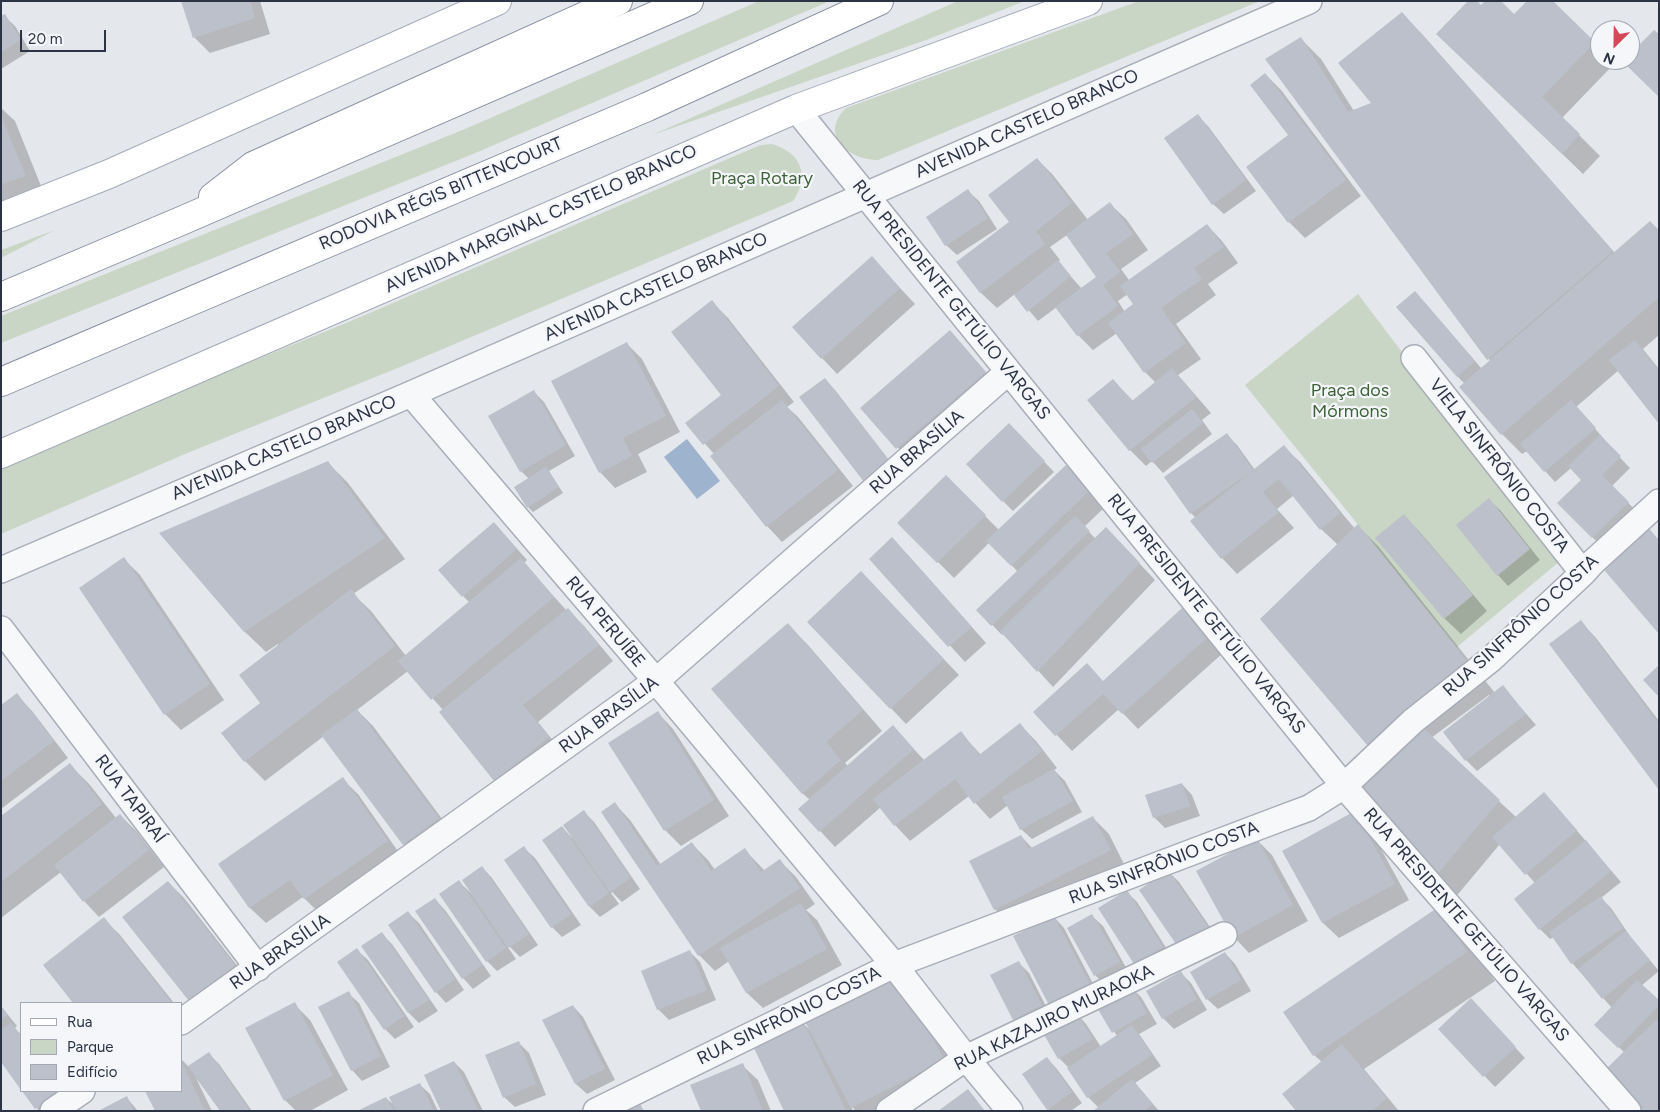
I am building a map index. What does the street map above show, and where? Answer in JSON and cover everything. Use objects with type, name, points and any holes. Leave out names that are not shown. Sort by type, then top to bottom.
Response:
[{"type":"main road","points":[[1,217],[109,174],[497,1]]},
{"type":"main road","points":[[181,221],[252,166],[618,1]]},
{"type":"main road","points":[[1,297],[689,1]]},
{"type":"main road","name":"RODOVIA RÉGIS BITTENCOURT","points":[[1,382],[646,107],[879,1]]},
{"type":"main road","name":"AVENIDA MARGINAL CASTELO BRANCO","points":[[1,454],[796,108],[1088,1]]},
{"type":"street","name":"AVENIDA CASTELO BRANCO","points":[[1,570],[411,394],[1309,1]]},
{"type":"street","name":"RUA PRESIDENTE GETÚLIO VARGAS","points":[[796,108],[1344,786],[1628,1111]]},
{"type":"street","name":"VIELA SINFRÔNIO COSTA","points":[[1414,358],[1583,573]]},
{"type":"street","name":"RUA BRASÍLIA","points":[[182,1021],[656,682],[1008,372]]},
{"type":"street","name":"RUA PERUÍBE","points":[[411,394],[894,965],[1010,1111]]},
{"type":"street","name":"RUA SINFRÔNIO COSTA","points":[[596,1111],[894,965],[1308,808],[1344,786],[1414,721],[1490,660],[1659,502]]},
{"type":"street","name":"RUA TAPIRAÍ","points":[[1,629],[258,968]]},
{"type":"street","name":"RUA KAZAJIRO MURAOKA","points":[[889,1111],[966,1058],[1224,935]]},
{"type":"street","points":[[53,1111],[81,1092]]},
{"type":"green space","points":[[759,1],[830,1],[473,154],[1,343],[1,316],[465,129]]},
{"type":"green space","points":[[958,1],[1025,1],[929,39],[652,135]]},
{"type":"green space","points":[[1139,1],[1260,1],[878,160],[857,156],[848,151],[836,136],[835,128],[838,118],[846,108]]},
{"type":"green space","name":"Praça Rotary","points":[[772,144],[790,153],[800,166],[801,182],[793,201],[405,365],[185,454],[1,534],[1,467],[44,446],[351,321],[751,149],[761,145]]},
{"type":"green space","points":[[55,230],[1,258],[1,250]]},
{"type":"green space","name":"Praça dos Mórmons","points":[[1358,294],[1560,561],[1457,647],[1245,385]]},
{"type":"water","points":[[687,439],[720,481],[697,499],[664,457]]},
{"type":"building","points":[[181,1],[250,1],[255,18],[193,38]]},
{"type":"building","points":[[1468,1],[1477,1],[1481,5],[1485,1],[1501,1],[1514,14],[1527,1],[1553,1],[1590,37],[1590,47],[1542,97],[1580,134],[1562,154],[1436,34]]},
{"type":"building","points":[[1402,12],[1613,251],[1487,360],[1265,59],[1301,37],[1348,112],[1371,103],[1338,63]]},
{"type":"building","points":[[5,14],[21,40],[1,52],[1,16]]},
{"type":"building","points":[[1654,30],[1659,34],[1659,97],[1631,70],[1640,70],[1640,44]]},
{"type":"building","points":[[1265,73],[1346,180],[1288,223],[1246,167],[1288,135],[1250,85]]},
{"type":"building","points":[[1198,114],[1246,180],[1212,205],[1164,138]]},
{"type":"building","points":[[1,116],[26,176],[1,184]]},
{"type":"building","points":[[1037,158],[1072,203],[1036,231],[1045,244],[980,293],[956,262],[1009,222],[988,195]]},
{"type":"building","points":[[968,189],[988,218],[945,246],[926,217]]},
{"type":"building","points":[[1110,202],[1133,234],[1106,253],[1120,272],[1103,285],[1118,306],[1077,336],[1055,307],[1096,277],[1066,235]]},
{"type":"building","points":[[1650,221],[1659,230],[1659,297],[1501,435],[1459,387]]},
{"type":"building","points":[[1207,224],[1224,247],[1194,268],[1202,279],[1161,308],[1186,343],[1144,373],[1108,323],[1133,304],[1120,286]]},
{"type":"building","points":[[872,256],[900,288],[821,359],[792,327]]},
{"type":"building","points":[[1058,260],[1071,276],[1027,312],[1014,295]]},
{"type":"building","points":[[1415,291],[1475,361],[1457,377],[1396,307]]},
{"type":"building","points":[[712,300],[779,386],[703,445],[685,423],[721,395],[671,332]]},
{"type":"building","points":[[950,330],[986,372],[896,449],[860,408]]},
{"type":"building","points":[[1635,340],[1659,370],[1659,424],[1609,360]]},
{"type":"building","points":[[627,342],[666,416],[623,438],[632,456],[599,473],[551,381]]},
{"type":"building","points":[[1172,368],[1196,397],[1129,451],[1087,400],[1113,379],[1132,401]]},
{"type":"building","points":[[825,378],[890,462],[864,482],[799,397]]},
{"type":"building","points":[[534,390],[566,445],[520,472],[488,416]]},
{"type":"building","points":[[782,400],[838,470],[766,527],[710,456]]},
{"type":"building","points":[[1571,400],[1596,428],[1544,472],[1520,444]]},
{"type":"building","points":[[1192,409],[1203,423],[1152,463],[1141,449]]},
{"type":"building","points":[[1009,423],[1045,461],[1002,502],[966,464]]},
{"type":"building","points":[[1227,433],[1253,470],[1284,445],[1340,513],[1320,530],[1279,479],[1263,492],[1279,512],[1221,559],[1190,521],[1251,472],[1190,514],[1164,477]]},
{"type":"building","points":[[1600,435],[1621,456],[1602,475],[1629,502],[1592,538],[1557,503],[1581,480],[1568,466]]},
{"type":"building","points":[[328,461],[385,538],[244,632],[159,533]]},
{"type":"building","points":[[1066,465],[1090,490],[1011,566],[986,541]]},
{"type":"building","points":[[546,467],[559,487],[527,508],[514,487]]},
{"type":"building","points":[[946,475],[986,515],[937,563],[897,523]]},
{"type":"building","points":[[1489,498],[1530,549],[1497,576],[1456,525]]},
{"type":"building","points":[[1404,514],[1473,595],[1444,619],[1375,538]]},
{"type":"building","points":[[1075,516],[1090,531],[991,626],[976,610]]},
{"type":"building","points":[[494,522],[517,549],[462,597],[438,570]]},
{"type":"building","points":[[1358,524],[1474,670],[1373,752],[1260,619]]},
{"type":"building","points":[[1646,525],[1659,540],[1659,634],[1599,564]]},
{"type":"building","points":[[1106,527],[1140,563],[1037,672],[1000,631]]},
{"type":"building","points":[[892,537],[972,627],[948,647],[869,559]]},
{"type":"building","points":[[124,557],[210,684],[164,715],[79,588]]},
{"type":"building","points":[[521,558],[554,597],[431,700],[398,661]]},
{"type":"building","points":[[861,571],[944,659],[890,709],[807,622]]},
{"type":"building","points":[[351,589],[395,646],[244,762],[221,733],[260,703],[239,675]]},
{"type":"building","points":[[568,608],[599,645],[523,705],[549,737],[494,781],[439,712]]},
{"type":"building","points":[[1182,608],[1208,637],[1122,714],[1103,694],[1055,736],[1033,712],[1087,663],[1103,681]]},
{"type":"building","points":[[1581,620],[1659,724],[1659,790],[1549,644]]},
{"type":"building","points":[[788,623],[863,710],[826,742],[841,760],[802,794],[711,689]]},
{"type":"building","points":[[1659,665],[1659,697],[1643,680]]},
{"type":"building","points":[[1503,685],[1526,714],[1465,761],[1443,732]]},
{"type":"building","points":[[17,693],[54,741],[1,781],[1,705]]},
{"type":"building","points":[[357,709],[439,818],[403,845],[321,735]]},
{"type":"building","points":[[658,711],[714,800],[664,831],[608,743]]},
{"type":"building","points":[[1020,723],[1042,751],[974,804],[955,779],[894,826],[873,799],[961,731],[979,755]]},
{"type":"building","points":[[1419,724],[1500,800],[1433,879],[1352,783]]},
{"type":"building","points":[[893,725],[914,749],[819,832],[798,809]]},
{"type":"building","points":[[70,763],[102,804],[1,882],[1,816]]},
{"type":"building","points":[[1054,769],[1073,801],[1020,830],[1002,797]]},
{"type":"building","points":[[343,777],[388,841],[304,899],[290,880],[249,908],[218,864]]},
{"type":"building","points":[[1182,783],[1190,806],[1153,818],[1145,795]]},
{"type":"building","points":[[1544,792],[1577,830],[1525,875],[1492,837]]},
{"type":"building","points":[[615,802],[657,866],[692,842],[711,871],[745,848],[761,872],[780,859],[800,888],[698,956],[601,812]]},
{"type":"building","points":[[584,810],[631,878],[610,892],[563,825]]},
{"type":"building","points":[[1355,811],[1395,884],[1322,923],[1282,851]]},
{"type":"building","points":[[120,814],[149,850],[83,902],[54,865]]},
{"type":"building","points":[[1093,816],[1111,850],[994,910],[969,861],[1021,835],[1029,849]]},
{"type":"building","points":[[562,826],[609,893],[589,907],[542,840]]},
{"type":"building","points":[[1257,838],[1293,905],[1233,938],[1196,871]]},
{"type":"building","points":[[1586,840],[1611,871],[1539,930],[1514,899]]},
{"type":"building","points":[[524,846],[571,914],[551,928],[504,860]]},
{"type":"building","points":[[482,866],[529,934],[508,948],[462,880]]},
{"type":"building","points":[[1168,870],[1208,927],[1178,947],[1139,890]]},
{"type":"building","points":[[459,880],[506,948],[486,962],[439,894]]},
{"type":"building","points":[[168,881],[235,965],[189,1001],[122,917]]},
{"type":"building","points":[[1127,890],[1163,947],[1134,964],[1098,908]]},
{"type":"building","points":[[1601,896],[1623,928],[1571,964],[1549,932]]},
{"type":"building","points":[[435,898],[482,965],[462,979],[415,911]]},
{"type":"building","points":[[801,903],[827,949],[746,993],[720,948]]},
{"type":"building","points":[[1437,908],[1467,952],[1313,1056],[1283,1012]]},
{"type":"building","points":[[408,911],[455,979],[435,993],[388,925]]},
{"type":"building","points":[[1092,914],[1120,962],[1094,976],[1067,928]]},
{"type":"building","points":[[1054,916],[1091,986],[1050,1007],[1013,936]]},
{"type":"building","points":[[104,917],[171,1002],[72,1002],[43,965]]},
{"type":"building","points":[[1626,931],[1650,960],[1602,999],[1578,969]]},
{"type":"building","points":[[382,932],[429,1000],[408,1013],[361,946]]},
{"type":"building","points":[[357,948],[404,1016],[384,1030],[337,962]]},
{"type":"building","points":[[690,950],[707,990],[657,1010],[641,971]]},
{"type":"building","points":[[1225,952],[1241,980],[1206,1000],[1190,972]]},
{"type":"building","points":[[1019,961],[1042,1005],[1013,1020],[990,975]]},
{"type":"building","points":[[894,967],[944,1060],[851,1108],[802,1016]]},
{"type":"building","points":[[1181,971],[1197,999],[1162,1019],[1146,991]]},
{"type":"building","points":[[1637,980],[1659,1000],[1659,1005],[1618,1048],[1594,1025]]},
{"type":"building","points":[[1131,985],[1147,1013],[1112,1033],[1096,1006]]},
{"type":"building","points":[[349,991],[381,1056],[351,1071],[318,1007]]},
{"type":"building","points":[[1471,998],[1516,1047],[1483,1077],[1438,1029]]},
{"type":"building","points":[[295,1002],[333,1075],[284,1101],[245,1028]]},
{"type":"building","points":[[573,1005],[605,1069],[575,1084],[542,1020]]},
{"type":"building","points":[[1,1007],[8,1015],[1,1020]]},
{"type":"building","points":[[1076,1012],[1093,1039],[1058,1059],[1042,1031]]},
{"type":"building","points":[[1656,1020],[1659,1024],[1659,1111],[1636,1111],[1604,1071]]},
{"type":"building","points":[[803,1021],[846,1111],[784,1111],[752,1044]]},
{"type":"building","points":[[11,1023],[20,1036],[20,1089],[1,1062],[1,1030]]},
{"type":"building","points":[[1132,1025],[1152,1055],[1087,1098],[1067,1068]]},
{"type":"building","points":[[519,1041],[536,1084],[503,1098],[485,1055]]},
{"type":"building","points":[[1342,1044],[1387,1098],[1372,1111],[1296,1111],[1282,1094]]},
{"type":"building","points":[[209,1052],[250,1111],[220,1111],[188,1066]]},
{"type":"building","points":[[1047,1057],[1072,1092],[1047,1110],[1022,1074]]},
{"type":"building","points":[[454,1061],[479,1111],[441,1111],[424,1075]]},
{"type":"building","points":[[182,1063],[205,1111],[155,1111],[146,1092],[182,1092]]},
{"type":"building","points":[[743,1063],[763,1111],[701,1111],[690,1085]]},
{"type":"building","points":[[1132,1079],[1153,1104],[1144,1111],[1093,1111]]},
{"type":"building","points":[[420,1083],[434,1111],[396,1111],[389,1097]]},
{"type":"building","points":[[968,1089],[985,1111],[938,1111]]},
{"type":"building","points":[[23,1092],[59,1092],[35,1109]]},
{"type":"building","points":[[127,1096],[134,1111],[98,1111]]},
{"type":"building","points":[[386,1097],[394,1111],[357,1111]]},
{"type":"building","points":[[639,1102],[644,1111],[621,1111]]}]
